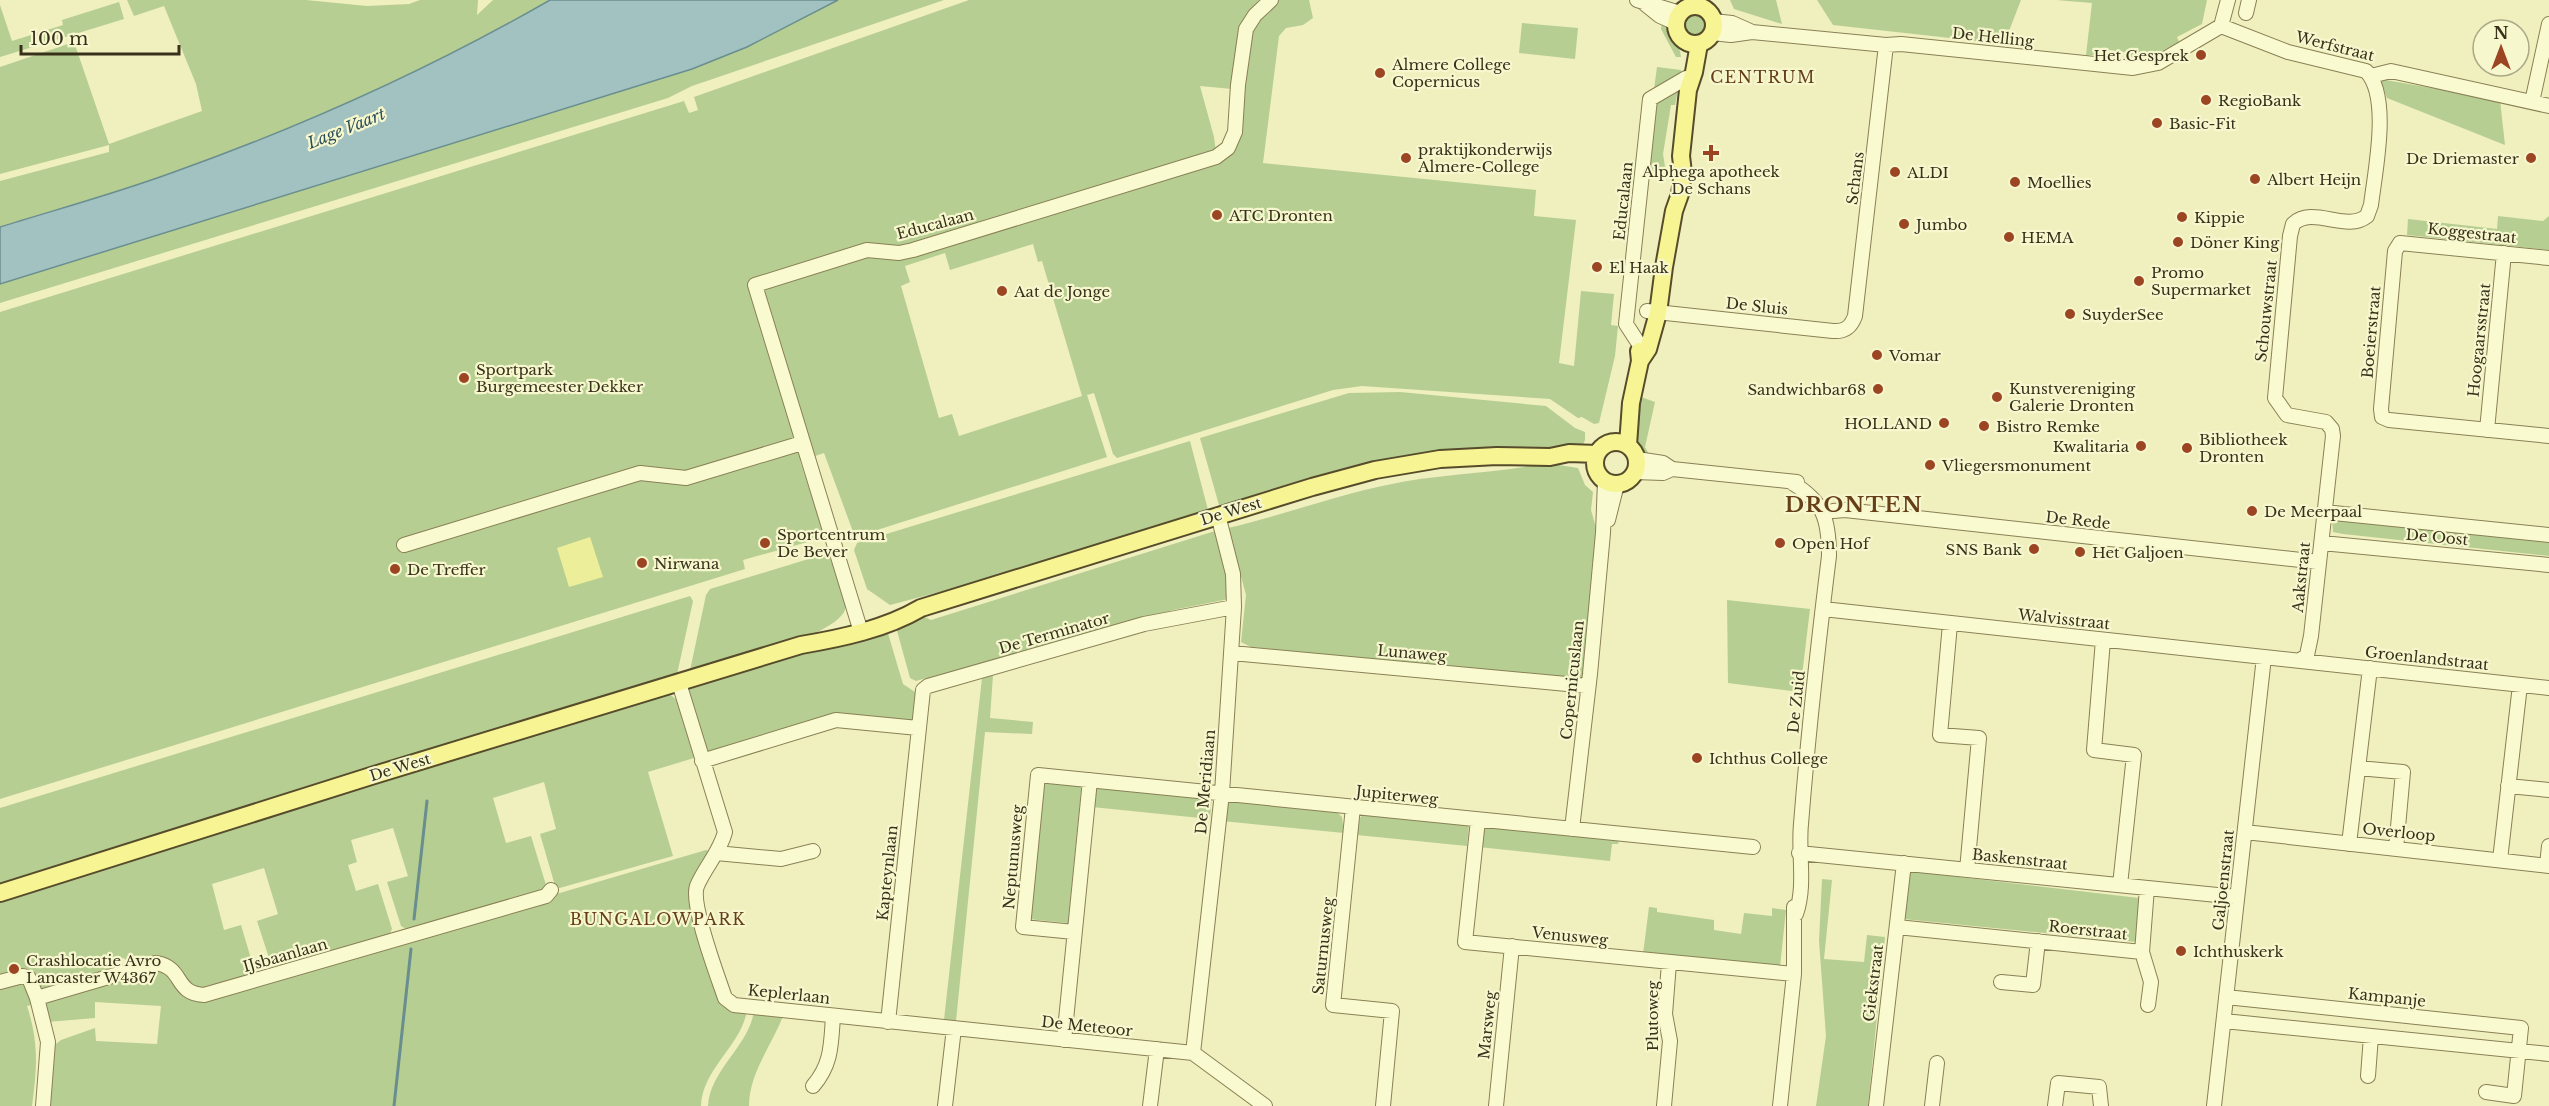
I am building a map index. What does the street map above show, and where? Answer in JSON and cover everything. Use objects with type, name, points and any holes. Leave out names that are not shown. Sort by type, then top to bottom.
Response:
[{"type":"main road","points":[[1621,443],[1601,448],[1596,460],[1611,483],[1628,481],[1636,466],[1621,443],[1623,415],[1631,403],[1640,352],[1648,349],[1654,282],[1664,267],[1674,211],[1672,183],[1674,171],[1681,156],[1687,84],[1696,19]]},
{"type":"main road","name":"De West","points":[[0,892],[801,645],[834,640],[859,627],[902,619],[921,608],[1218,515],[1375,470],[1440,459],[1497,456],[1596,460]]},
{"type":"street","name":"Educalaan","points":[[859,627],[755,285],[867,250],[899,253],[913,250],[1216,157],[1228,148],[1235,132],[1238,85],[1246,29],[1271,0]]},
{"type":"street","points":[[2221,26],[2228,0]]},
{"type":"street","points":[[1640,1],[1664,6],[1696,19]]},
{"type":"street","name":"De Helling","points":[[1696,19],[1731,34],[1752,32],[1886,45],[1901,44],[2133,68],[2158,63],[2221,26]]},
{"type":"street","points":[[2532,102],[2549,24]]},
{"type":"street","name":"Werfstraat","points":[[2221,26],[2288,52],[2359,67],[2371,76],[2391,71],[2549,106]]},
{"type":"street","name":"Schans","points":[[1855,316],[1886,45]]},
{"type":"street","name":"Schouwstraat","points":[[2274,389],[2293,224],[2303,218],[2352,222],[2364,219],[2370,211],[2381,116],[2371,76]]},
{"type":"street","name":"Educalaan","points":[[1640,352],[1626,324],[1650,99],[1687,84]]},
{"type":"street","name":"Koggestraat","points":[[2396,251],[2400,243],[2405,242],[2549,258]]},
{"type":"street","name":"Boeierstraat","points":[[2396,251],[2382,417],[2389,420],[2487,430]]},
{"type":"street","name":"Hoogaarsstraat","points":[[2487,430],[2504,253]]},
{"type":"street","name":"De Sluis","points":[[1653,312],[1840,332],[1850,326],[1855,316]]},
{"type":"street","name":"Aakstraat","points":[[2274,389],[2276,402],[2287,415],[2326,422],[2332,429],[2333,436],[2310,649],[2301,660]]},
{"type":"street","points":[[2487,430],[2549,436]]},
{"type":"street","points":[[404,545],[640,473],[686,478],[802,443]]},
{"type":"street","points":[[1636,466],[1663,472],[1672,469],[1791,482],[1813,487],[1839,511]]},
{"type":"street","name":"De Zuid","points":[[1780,1106],[1794,974],[1796,914],[1792,874],[1798,853],[1829,556],[1829,533],[1823,511],[1805,490],[1791,482]]},
{"type":"street","name":"Copernicuslaan","points":[[1572,829],[1611,483]]},
{"type":"street","name":"De Zuid","points":[[1829,556],[1837,534],[1839,511]]},
{"type":"street","name":"De Rede","points":[[1839,511],[2319,562]]},
{"type":"street","name":"De Oost","points":[[2324,512],[2549,535]]},
{"type":"street","name":"De Meridiaan","points":[[1193,1053],[1222,793],[1232,653],[1233,574],[1218,515]]},
{"type":"street","name":"De Oost","points":[[2322,543],[2549,565]]},
{"type":"street","name":"De Terminator","points":[[918,728],[921,697],[928,686],[1144,624],[1234,607]]},
{"type":"street","name":"Walvisstraat","points":[[1823,609],[2301,660]]},
{"type":"street","points":[[1950,624],[1940,735],[1979,738],[1967,870]]},
{"type":"street","points":[[2103,640],[2094,750],[2134,755],[2120,885]]},
{"type":"street","name":"Lunaweg","points":[[1232,653],[1588,686]]},
{"type":"street","name":"Galjoenstraat","points":[[2214,1106],[2264,657]]},
{"type":"street","name":"Groenlandstraat","points":[[2301,660],[2549,688]]},
{"type":"street","points":[[2349,844],[2370,669]]},
{"type":"street","name":"Keplerlaan","points":[[679,683],[725,832],[696,888],[696,904],[725,998],[734,1005],[888,1022]]},
{"type":"street","points":[[2500,860],[2520,685]]},
{"type":"street","points":[[702,761],[836,720],[918,728]]},
{"type":"street","name":"Kapteynlaan","points":[[888,1022],[918,728]]},
{"type":"street","points":[[2358,768],[2403,772],[2396,849]]},
{"type":"street","name":"Jupiterweg","points":[[1038,775],[1753,847]]},
{"type":"street","name":"Neptunusweg","points":[[1038,775],[1023,927],[1074,932]]},
{"type":"street","points":[[1064,1040],[1090,780]]},
{"type":"street","points":[[2508,786],[2549,790]]},
{"type":"street","name":"Saturnusweg","points":[[1353,807],[1333,1005],[1392,1011],[1383,1106]]},
{"type":"street","name":"Venusweg","points":[[1478,819],[1465,942],[1794,974]]},
{"type":"street","name":"Overloop","points":[[2245,832],[2548,865]]},
{"type":"street","points":[[2548,865],[2549,846]]},
{"type":"street","points":[[716,853],[781,859],[813,851]]},
{"type":"street","name":"Baskenstraat","points":[[1798,853],[2237,897]]},
{"type":"street","name":"Giekstraat","points":[[1876,1106],[1904,863]]},
{"type":"street","name":"Roerstraat","points":[[1897,927],[2142,952],[2147,888]]},
{"type":"street","name":"IJsbaanlaan","points":[[37,998],[156,963],[167,965],[175,972],[185,990],[204,995],[546,896],[551,890]]},
{"type":"street","name":"Roerstraat","points":[[2001,982],[2033,986],[2038,941]]},
{"type":"street","name":"Marsweg","points":[[1496,1106],[1512,946]]},
{"type":"street","points":[[2142,952],[2151,982],[2148,1005]]},
{"type":"street","name":"Plutoweg","points":[[1664,1106],[1670,1041],[1665,1014],[1669,963]]},
{"type":"street","points":[[0,982],[17,977],[29,978],[37,998],[48,1042],[43,1106]]},
{"type":"street","name":"Kampanje","points":[[2226,997],[2522,1028],[2514,1096],[2486,1092]]},
{"type":"street","points":[[813,1086],[825,1072],[829,1059],[833,1016]]},
{"type":"street","name":"De Meteoor","points":[[888,1022],[1193,1053]]},
{"type":"street","points":[[2224,1022],[2549,1054]]},
{"type":"street","points":[[945,1106],[954,1029]]},
{"type":"street","points":[[2368,1076],[2371,1036]]},
{"type":"street","points":[[1150,1106],[1157,1049]]},
{"type":"street","points":[[1193,1053],[1265,1106]]},
{"type":"street","points":[[1932,1106],[1937,1063]]},
{"type":"street","points":[[2055,1106],[2058,1083],[2099,1087],[2101,1106]]},
{"type":"shaded area","points":[[127,0],[306,0],[367,6],[409,4],[420,0],[478,0],[477,15],[493,0],[550,0],[412,72],[271,135],[153,180],[0,227],[0,181],[109,152],[109,145],[0,174],[0,67],[74,42],[109,144],[202,111],[196,84],[164,6],[134,16]]},
{"type":"shaded area","points":[[838,0],[944,0],[692,86],[668,98],[0,303],[0,284],[692,69],[747,47]]},
{"type":"shaded area","name":"Sportpark Burgemeester Dekker","points":[[969,0],[1259,0],[1244,19],[1232,89],[1200,86],[1214,137],[1217,160],[1223,159],[1254,26],[1275,0],[1309,0],[1313,18],[1303,25],[1286,28],[1279,36],[1263,163],[1536,190],[1534,216],[1576,220],[1559,363],[1574,366],[1581,291],[1614,294],[1611,325],[1618,326],[1615,356],[1599,423],[1594,424],[1582,417],[1578,418],[1550,399],[1362,386],[1333,390],[1117,458],[1113,454],[1094,393],[1087,395],[1107,457],[855,537],[824,453],[800,461],[825,537],[743,560],[745,569],[0,799],[0,312],[684,101],[689,113],[698,110],[694,97]],"holes":[[[1033,244],[1038,262],[1042,261],[1082,396],[959,436],[952,414],[939,418],[901,286],[910,282],[905,266],[945,253],[950,270]]]},
{"type":"shaded area","points":[[1730,0],[1776,0],[1782,24],[1734,9]]},
{"type":"shaded area","points":[[1817,0],[2021,0],[2004,44],[1833,25]]},
{"type":"shaded area","points":[[2056,0],[2207,0],[2202,24],[2177,37],[2179,42],[2152,56],[2131,60],[2130,53],[2096,48],[2094,55],[2086,55],[2092,3]]},
{"type":"shaded area","points":[[119,2],[124,19],[0,57],[0,5],[12,41],[63,25],[62,20]]},
{"type":"shaded area","points":[[1695,15],[1703,18],[1706,26],[1703,34],[1695,37],[1687,34],[1684,26],[1687,18]]},
{"type":"shaded area","points":[[1662,21],[1680,51],[1681,57],[1676,57],[1661,29]]},
{"type":"shaded area","points":[[1522,23],[1578,28],[1575,59],[1519,53]]},
{"type":"shaded area","points":[[1657,67],[1681,70],[1681,75],[1654,89]]},
{"type":"shaded area","points":[[2380,79],[2500,100],[2505,145],[2387,98]]},
{"type":"shaded area","points":[[1679,85],[1675,105],[1671,105],[1663,154],[1667,179],[1647,176],[1655,104]]},
{"type":"shaded area","points":[[2498,216],[2543,221],[2549,216],[2549,250],[2407,235],[2408,219],[2497,229]]},
{"type":"shaded area","points":[[1400,392],[1546,406],[1575,428],[1585,432],[1585,440],[1581,449],[1478,451],[1219,505],[1200,438],[1349,393]]},
{"type":"shaded area","points":[[1641,397],[1655,402],[1645,447],[1650,456],[1643,451],[1637,438]]},
{"type":"shaded area","points":[[1190,441],[1208,510],[981,581],[890,605],[867,589],[854,550],[857,543]]},
{"type":"shaded area","points":[[1546,463],[1578,468],[1585,485],[1593,492],[1591,510],[1598,535],[1583,680],[1251,647],[1241,642],[1246,595],[1228,528],[1387,485]]},
{"type":"shaded area","points":[[2332,518],[2549,542],[2549,556],[2343,534],[2333,532]]},
{"type":"shaded area","points":[[1215,531],[1225,566],[1229,599],[1173,610],[928,681],[926,678],[916,681],[910,678],[896,627],[923,616],[931,620]]},
{"type":"shaded area","points":[[828,553],[846,605],[845,610],[836,620],[820,631],[799,640],[689,675],[706,595],[710,589]]},
{"type":"shaded area","points":[[690,596],[693,601],[676,679],[0,886],[0,808]]},
{"type":"shaded area","points":[[1727,600],[1810,609],[1800,692],[1728,683]]},
{"type":"shaded area","points":[[887,630],[903,684],[918,694],[913,723],[834,715],[705,754],[687,694],[690,688],[743,669]]},
{"type":"shaded area","points":[[993,675],[990,718],[1033,722],[1032,734],[985,732],[956,1021],[944,1020],[982,678]]},
{"type":"shaded area","points":[[668,693],[677,700],[694,758],[648,772],[673,856],[556,889],[540,834],[556,829],[544,782],[493,798],[506,843],[531,836],[546,885],[545,891],[409,931],[401,926],[387,882],[408,876],[393,828],[351,840],[357,862],[348,865],[356,891],[378,884],[392,929],[389,936],[274,967],[257,921],[278,914],[264,868],[212,884],[224,930],[241,925],[252,962],[260,961],[262,966],[258,973],[205,989],[193,988],[179,969],[168,960],[154,960],[131,966],[124,958],[116,961],[116,969],[47,990],[0,977],[0,897]]},
{"type":"shaded area","points":[[1043,777],[1082,781],[1068,923],[1028,919]]},
{"type":"shaded area","points":[[1095,782],[1212,795],[1210,819],[1092,807]]},
{"type":"shaded area","points":[[1225,797],[1334,809],[1342,817],[1344,833],[1222,821]]},
{"type":"shaded area","points":[[1365,812],[1469,824],[1467,846],[1357,835],[1360,818]]},
{"type":"shaded area","points":[[1481,825],[1619,840],[1618,844],[1612,844],[1610,861],[1479,847]]},
{"type":"shaded area","points":[[706,850],[711,852],[694,880],[689,897],[722,1006],[747,1010],[738,1035],[708,1080],[701,1106],[47,1106],[52,1047],[61,1040],[95,1028],[96,1041],[157,1044],[161,1006],[95,1002],[95,1018],[47,1022],[45,1004],[51,1000],[162,968],[183,994],[193,1001]]},
{"type":"shaded area","points":[[1908,871],[2139,898],[2136,942],[1903,919]]},
{"type":"shaded area","points":[[1822,879],[1832,880],[1824,959],[1864,962],[1867,935],[1885,937],[1868,1106],[1816,1106],[1826,1036],[1819,941]]},
{"type":"shaded area","points":[[1649,907],[1657,908],[1657,912],[1714,920],[1714,930],[1741,934],[1744,913],[1772,916],[1772,908],[1786,910],[1780,967],[1643,954]]},
{"type":"shaded area","points":[[16,982],[26,986],[34,1004],[27,1006],[34,1032],[36,1056],[32,1106],[0,1106],[0,986]]},
{"type":"shaded area","points":[[754,1011],[784,1014],[757,1071],[749,1106],[708,1106],[715,1081],[745,1036]]},
{"type":"sand","points":[[590,537],[603,577],[569,587],[557,548]]},
{"type":"water","name":"Lage Vaart","points":[[550,0],[838,0],[747,47],[692,69],[0,284],[0,227],[153,180],[271,135],[412,73]]},
{"type":"waterway","points":[[414,919],[427,801]]},
{"type":"waterway","points":[[394,1106],[411,949]]},
{"type":"place","name":"Het Gesprek","points":[[2201,55]]},
{"type":"place","name":"Almere College Copernicus","points":[[1380,73]]},
{"type":"place","name":"RegioBank","points":[[2206,100]]},
{"type":"place","name":"Basic-Fit","points":[[2157,123]]},
{"type":"place","name":"Alphega apotheek De Schans","points":[[1711,153]]},
{"type":"place","name":"praktijkonderwijs Almere-College","points":[[1406,158]]},
{"type":"place","name":"De Driemaster","points":[[2531,158]]},
{"type":"place","name":"ALDI","points":[[1895,172]]},
{"type":"place","name":"Albert Heijn","points":[[2255,179]]},
{"type":"place","name":"Moellies","points":[[2015,182]]},
{"type":"place","name":"ATC Dronten","points":[[1217,215]]},
{"type":"place","name":"Kippie","points":[[2182,217]]},
{"type":"place","name":"Jumbo","points":[[1904,224]]},
{"type":"place","name":"HEMA","points":[[2009,237]]},
{"type":"place","name":"Döner King","points":[[2178,242]]},
{"type":"place","name":"El Haak","points":[[1597,267]]},
{"type":"place","name":"Promo Supermarket","points":[[2139,281]]},
{"type":"place","name":"Aat de Jonge","points":[[1002,291]]},
{"type":"place","name":"SuyderSee","points":[[2070,314]]},
{"type":"place","name":"Vomar","points":[[1877,355]]},
{"type":"place","name":"Sportpark Burgemeester Dekker","points":[[464,378]]},
{"type":"place","name":"Sandwichbar68","points":[[1878,389]]},
{"type":"place","name":"Kunstvereniging Galerie Dronten","points":[[1997,397]]},
{"type":"place","name":"HOLLAND","points":[[1944,423]]},
{"type":"place","name":"Bistro Remke","points":[[1984,426]]},
{"type":"place","name":"Kwalitaria","points":[[2141,446]]},
{"type":"place","name":"Bibliotheek Dronten","points":[[2187,448]]},
{"type":"place","name":"Vliegersmonument","points":[[1930,465]]},
{"type":"place","name":"De Meerpaal","points":[[2252,511]]},
{"type":"place","name":"Sportcentrum De Bever","points":[[765,543]]},
{"type":"place","name":"Open Hof","points":[[1780,543]]},
{"type":"place","name":"SNS Bank","points":[[2034,549]]},
{"type":"place","name":"Het Galjoen","points":[[2080,552]]},
{"type":"place","name":"Nirwana","points":[[642,563]]},
{"type":"place","name":"De Treffer","points":[[395,569]]},
{"type":"place","name":"Ichthus College","points":[[1697,758]]},
{"type":"place","name":"Ichthuskerk","points":[[2181,951]]},
{"type":"place","name":"Crashlocatie Avro Lancaster W4367","points":[[14,969]]},
{"type":"district","name":"CENTRUM","points":[[1763,77]]},
{"type":"district","name":"DRONTEN","points":[[1854,505]]},
{"type":"district","name":"BUNGALOWPARK","points":[[658,919]]}]
